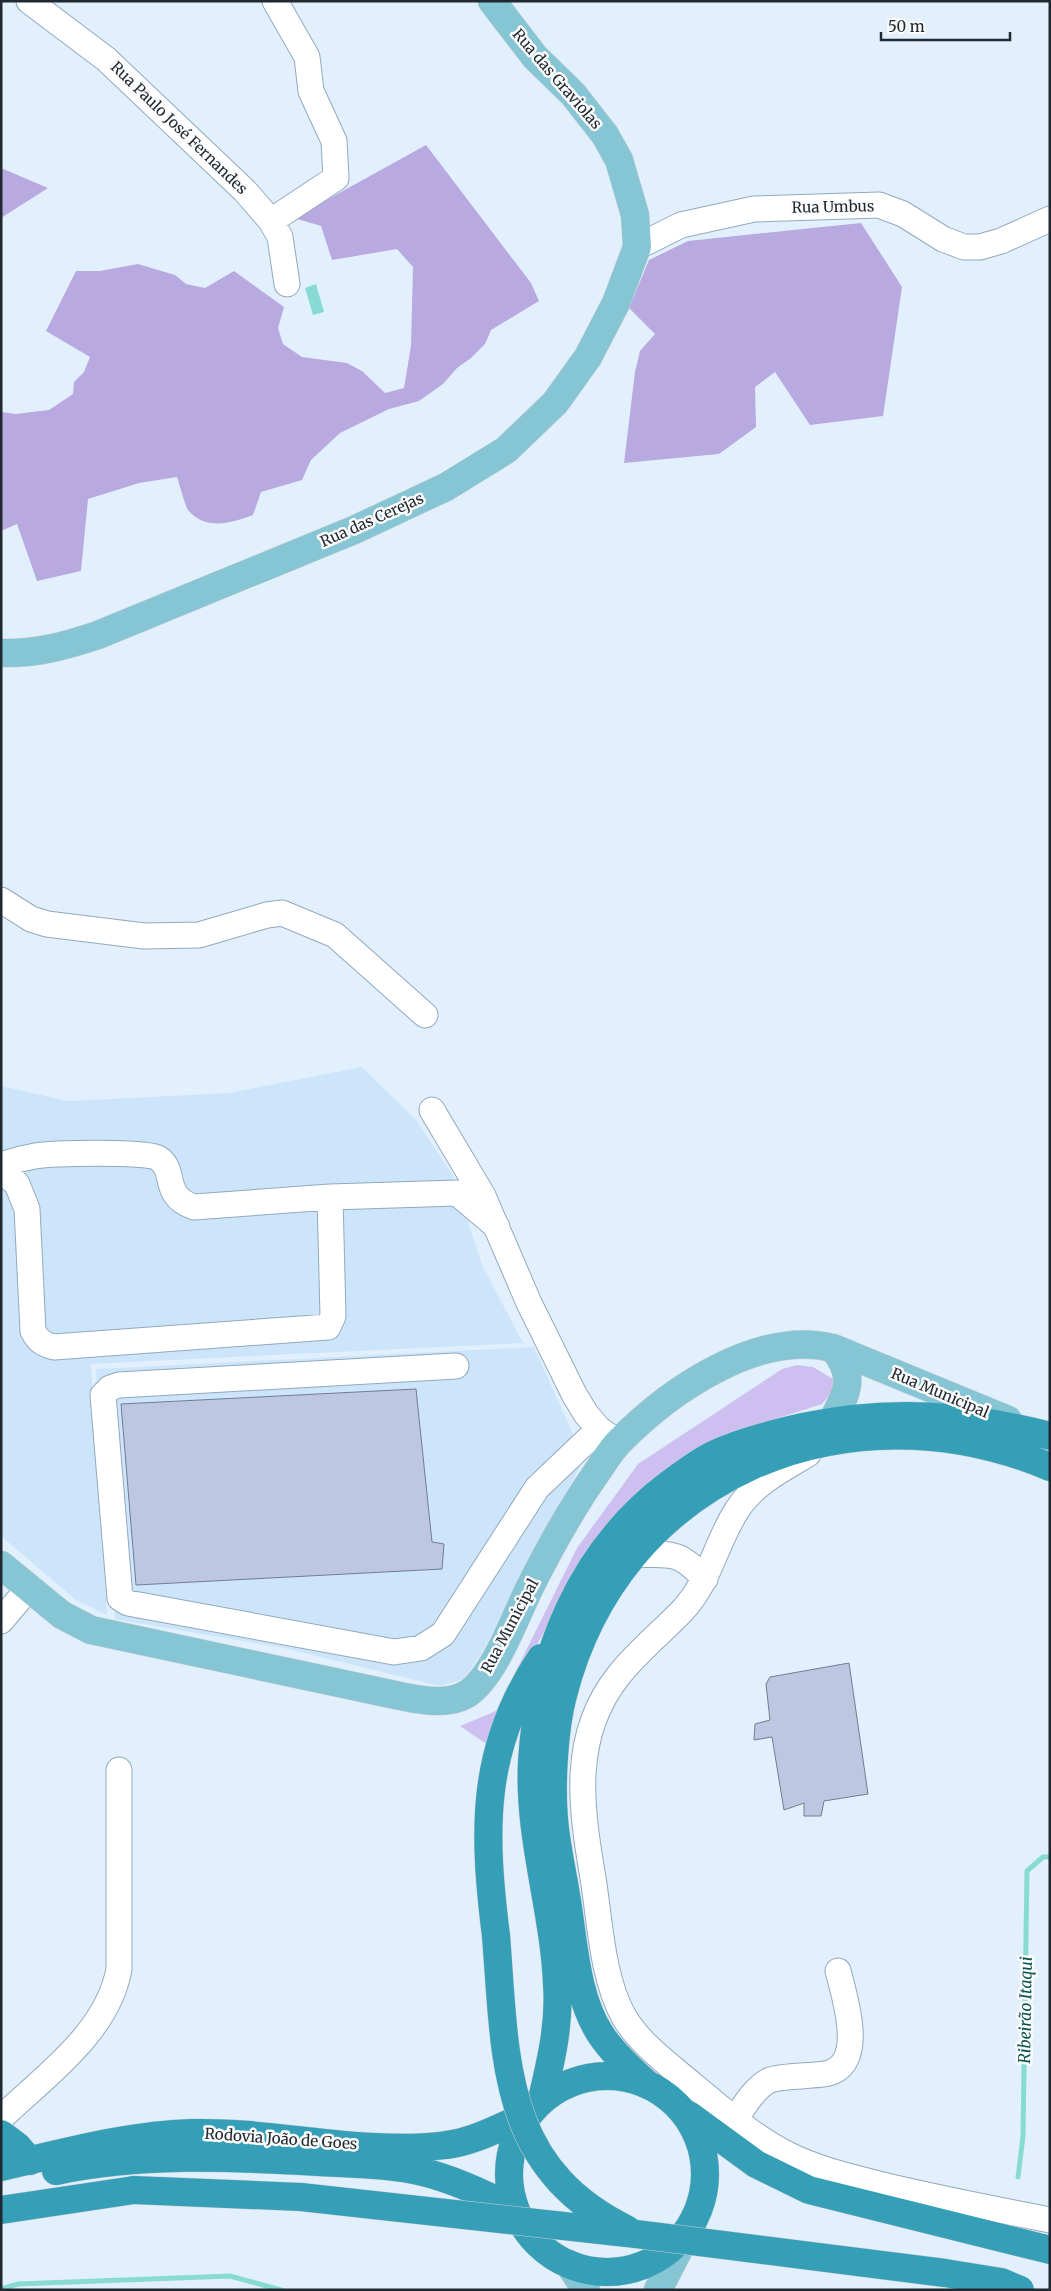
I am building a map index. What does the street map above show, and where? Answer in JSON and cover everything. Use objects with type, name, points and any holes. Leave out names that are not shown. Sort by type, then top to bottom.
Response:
[{"type":"highway","points":[[1049,1436],[946,1416],[870,1416],[763,1460],[709,1488],[669,1517],[633,1555],[600,1603],[574,1658],[562,1698],[555,1743],[554,1818],[581,1981],[589,2010],[602,2037],[624,2063],[646,2084],[665,2094],[681,2109],[756,2164],[809,2190],[1050,2250]]},
{"type":"highway","points":[[636,2234],[613,2223],[574,2195],[548,2168],[530,2138],[516,2102],[509,2077],[488,1870],[488,1834],[492,1770],[506,1721],[516,1701],[558,1632],[585,1576],[640,1507],[714,1454],[762,1436],[831,1431],[934,1437],[982,1445],[1050,1467]]},
{"type":"highway","points":[[558,1632],[538,1705],[532,1766],[534,1815],[558,1982],[558,2015],[535,2107],[515,2139],[509,2166],[510,2194],[515,2209],[540,2246],[569,2264],[597,2271],[625,2270],[652,2261],[675,2245],[693,2222],[704,2194],[705,2164],[698,2134],[681,2109]]},
{"type":"highway","name":"Rodovia João de Goes","points":[[1,2167],[113,2142],[190,2133],[230,2133],[397,2148],[447,2145],[466,2140],[535,2107],[570,2083],[595,2076],[621,2077],[646,2084]]},
{"type":"highway","points":[[1,2134],[17,2146],[30,2161]]},
{"type":"highway","name":"Rodovia João de Goes","points":[[1,2184],[72,2168],[152,2160],[239,2158],[389,2167],[423,2172],[468,2187],[515,2209]]},
{"type":"highway","points":[[1,2210],[134,2190],[301,2197],[636,2234],[945,2273],[1001,2282],[1020,2290]]},
{"type":"main road","name":"Rua das Graviolas","points":[[492,1],[535,57],[574,94],[605,136],[619,160],[636,216],[637,247]]},
{"type":"main road","name":"Rua das Cerejas","points":[[1,653],[26,653],[61,647],[98,635],[354,530],[446,487],[506,450],[555,404],[588,357],[616,303],[637,247]]},
{"type":"main road","name":"Rua Municipal","points":[[1,1565],[62,1615],[91,1630],[424,1700],[458,1698],[467,1694],[480,1681],[503,1644],[529,1589],[609,1436],[665,1403],[714,1369],[754,1354],[791,1345],[815,1344],[833,1348],[958,1401],[1049,1436]]},
{"type":"main road","points":[[831,1431],[847,1395],[848,1376],[844,1361],[833,1348]]},
{"type":"main road","points":[[658,2290],[693,2222]]},
{"type":"main road","points":[[569,2264],[586,2290]]},
{"type":"street","name":"Rua Paulo José Fernandes","points":[[29,1],[106,58],[245,191],[271,221],[280,237],[287,284]]},
{"type":"street","points":[[271,221],[336,178],[334,141],[311,91],[307,56],[275,1]]},
{"type":"street","name":"Rua Umbus","points":[[637,247],[681,225],[754,209],[879,205],[903,214],[942,239],[964,246],[980,247],[1001,241],[1050,219]]},
{"type":"street","points":[[1,900],[24,915],[47,924],[144,936],[199,935],[268,914],[282,913],[335,935],[424,1014]]},
{"type":"street","points":[[432,1110],[483,1196],[529,1303],[574,1394],[609,1436],[537,1488],[444,1634],[421,1648],[394,1652],[128,1603],[120,1598],[103,1395],[110,1388],[119,1385],[456,1366]]},
{"type":"street","points":[[1,1165],[37,1156],[134,1154],[157,1157],[166,1167],[170,1188],[182,1203],[194,1207],[330,1197],[457,1193],[497,1227]]},
{"type":"street","points":[[1,1171],[17,1184],[27,1209],[33,1331],[37,1339],[45,1345],[54,1347],[328,1327],[333,1316],[330,1197]]},
{"type":"street","points":[[831,1431],[772,1476],[737,1509],[705,1579],[685,1608],[636,1654],[616,1678],[600,1708],[584,1758],[582,1803],[611,1985],[624,2016],[641,2039],[660,2058],[735,2120],[788,2155],[833,2171],[919,2194],[1050,2220]]},
{"type":"street","points":[[633,1555],[665,1554],[681,1557],[705,1579]]},
{"type":"street","points":[[1,1621],[28,1589]]},
{"type":"street","points":[[1,2118],[88,2036],[109,2004],[116,1988],[119,1969],[118,1770]]},
{"type":"street","points":[[735,2120],[748,2100],[770,2080],[827,2074],[840,2069],[848,2055],[850,2017],[838,1971]]},
{"type":"shaded area","points":[[426,145],[531,283],[539,301],[491,330],[485,344],[471,358],[457,368],[443,384],[419,401],[389,409],[340,433],[311,460],[302,480],[261,492],[253,515],[228,522],[210,523],[202,521],[188,510],[177,477],[139,483],[88,499],[81,571],[37,581],[17,524],[1,531],[1,412],[16,414],[49,410],[73,394],[74,382],[84,372],[90,357],[46,331],[76,271],[100,271],[138,264],[175,275],[186,284],[205,288],[234,271],[284,307],[278,328],[283,344],[302,357],[347,363],[362,371],[385,393],[404,388],[411,346],[413,267],[397,249],[332,260],[321,226],[294,218]]},
{"type":"shaded area","points":[[1,168],[48,188],[1,218]]},
{"type":"shaded area","points":[[861,223],[902,287],[883,416],[810,425],[775,372],[755,387],[756,427],[719,454],[624,463],[635,372],[640,351],[655,334],[629,308],[649,260],[688,241]]},
{"type":"shaded area","points":[[316,284],[324,312],[313,315],[305,288]]},
{"type":"shaded area","points":[[362,1067],[416,1120],[452,1174],[483,1267],[523,1343],[91,1364],[107,1615],[76,1600],[1,1536],[1,1086],[68,1101],[229,1093]]},
{"type":"shaded area","points":[[534,1347],[584,1459],[480,1656],[464,1679],[440,1686],[284,1648],[115,1619],[96,1369]]},
{"type":"shaded area","points":[[797,1365],[813,1367],[833,1379],[833,1391],[822,1404],[730,1434],[650,1481],[589,1552],[536,1646],[488,1745],[460,1726],[496,1711],[577,1548],[638,1464],[782,1369]]},
{"type":"building","points":[[416,1389],[432,1542],[444,1544],[442,1569],[136,1585],[121,1404]]},
{"type":"building","points":[[849,1663],[868,1794],[824,1801],[821,1816],[804,1816],[804,1803],[784,1810],[772,1737],[754,1740],[755,1724],[770,1720],[766,1684],[770,1677]]},
{"type":"waterway","name":"Ribeirão Itaqui","points":[[1018,2177],[1023,2136],[1027,1871],[1043,1857],[1050,1857]]},
{"type":"waterway","name":"Ribeirão Itaqui","points":[[1,2289],[18,2284],[230,2276],[281,2290]]}]
